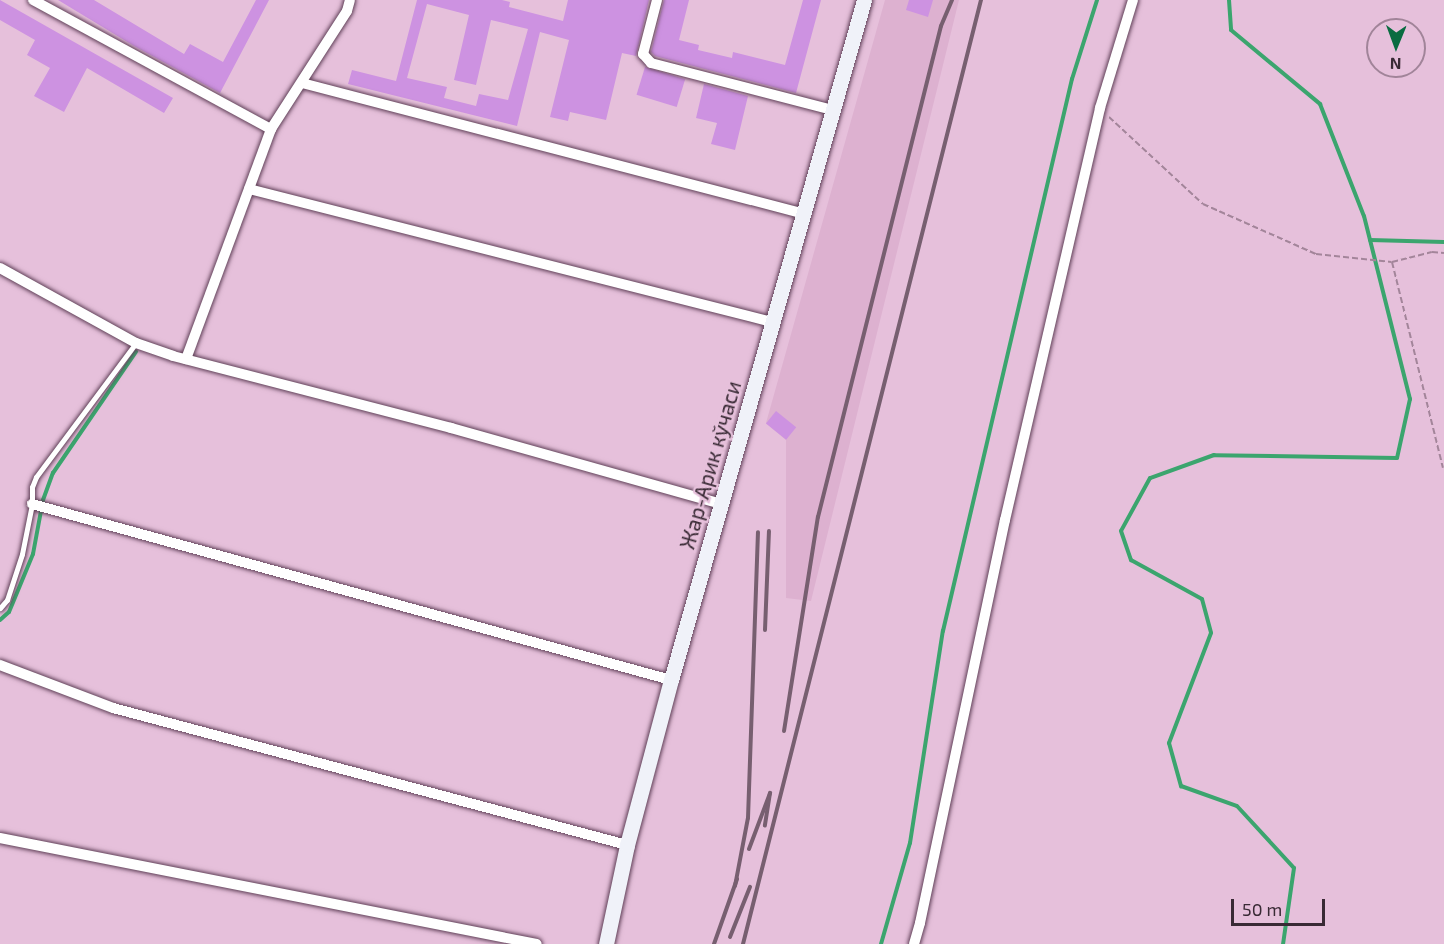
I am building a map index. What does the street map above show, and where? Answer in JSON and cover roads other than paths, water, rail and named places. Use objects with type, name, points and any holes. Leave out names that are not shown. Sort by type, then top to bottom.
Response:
[{"type":"main road","name":"Жар-Арик кўчаси","points":[[606,944],[627,845],[671,680],[864,0]]},
{"type":"street","points":[[33,0],[271,129]]},
{"type":"street","points":[[186,358],[271,129],[347,11],[350,0]]},
{"type":"street","points":[[657,0],[644,54],[651,63],[834,110]]},
{"type":"street","points":[[914,944],[1005,520],[1100,108],[1133,0]]},
{"type":"street","points":[[302,83],[805,214]]},
{"type":"street","points":[[249,189],[772,322]]},
{"type":"street","points":[[0,268],[136,343],[722,504]]},
{"type":"street","points":[[32,504],[671,680]]},
{"type":"street","points":[[0,665],[113,708],[627,845]]},
{"type":"street","points":[[0,838],[537,944]]},
{"type":"lane","points":[[0,608],[7,600],[22,554],[32,504],[32,487],[36,477],[136,343]]},
{"type":"waterway","points":[[881,944],[910,843],[943,631],[1072,79],[1097,0]]},
{"type":"waterway","points":[[1229,0],[1231,30],[1320,104],[1364,216],[1410,399],[1397,458],[1214,455],[1150,478],[1121,531],[1131,560],[1202,599],[1211,633],[1169,743],[1181,786],[1237,806],[1294,868],[1283,944]]},
{"type":"waterway","points":[[1370,240],[1444,242]]},
{"type":"waterway","points":[[0,620],[9,612],[33,554],[43,500],[53,473],[136,352]]},
{"type":"railway","points":[[784,731],[818,517],[941,26],[952,0]]},
{"type":"railway","points":[[743,944],[981,0]]},
{"type":"railway","points":[[765,630],[769,531]]},
{"type":"railway","points":[[735,886],[748,818],[758,532]]},
{"type":"railway","points":[[749,849],[770,793],[765,826]]},
{"type":"railway","points":[[714,944],[737,879]]},
{"type":"railway","points":[[730,937],[750,887]]}]
